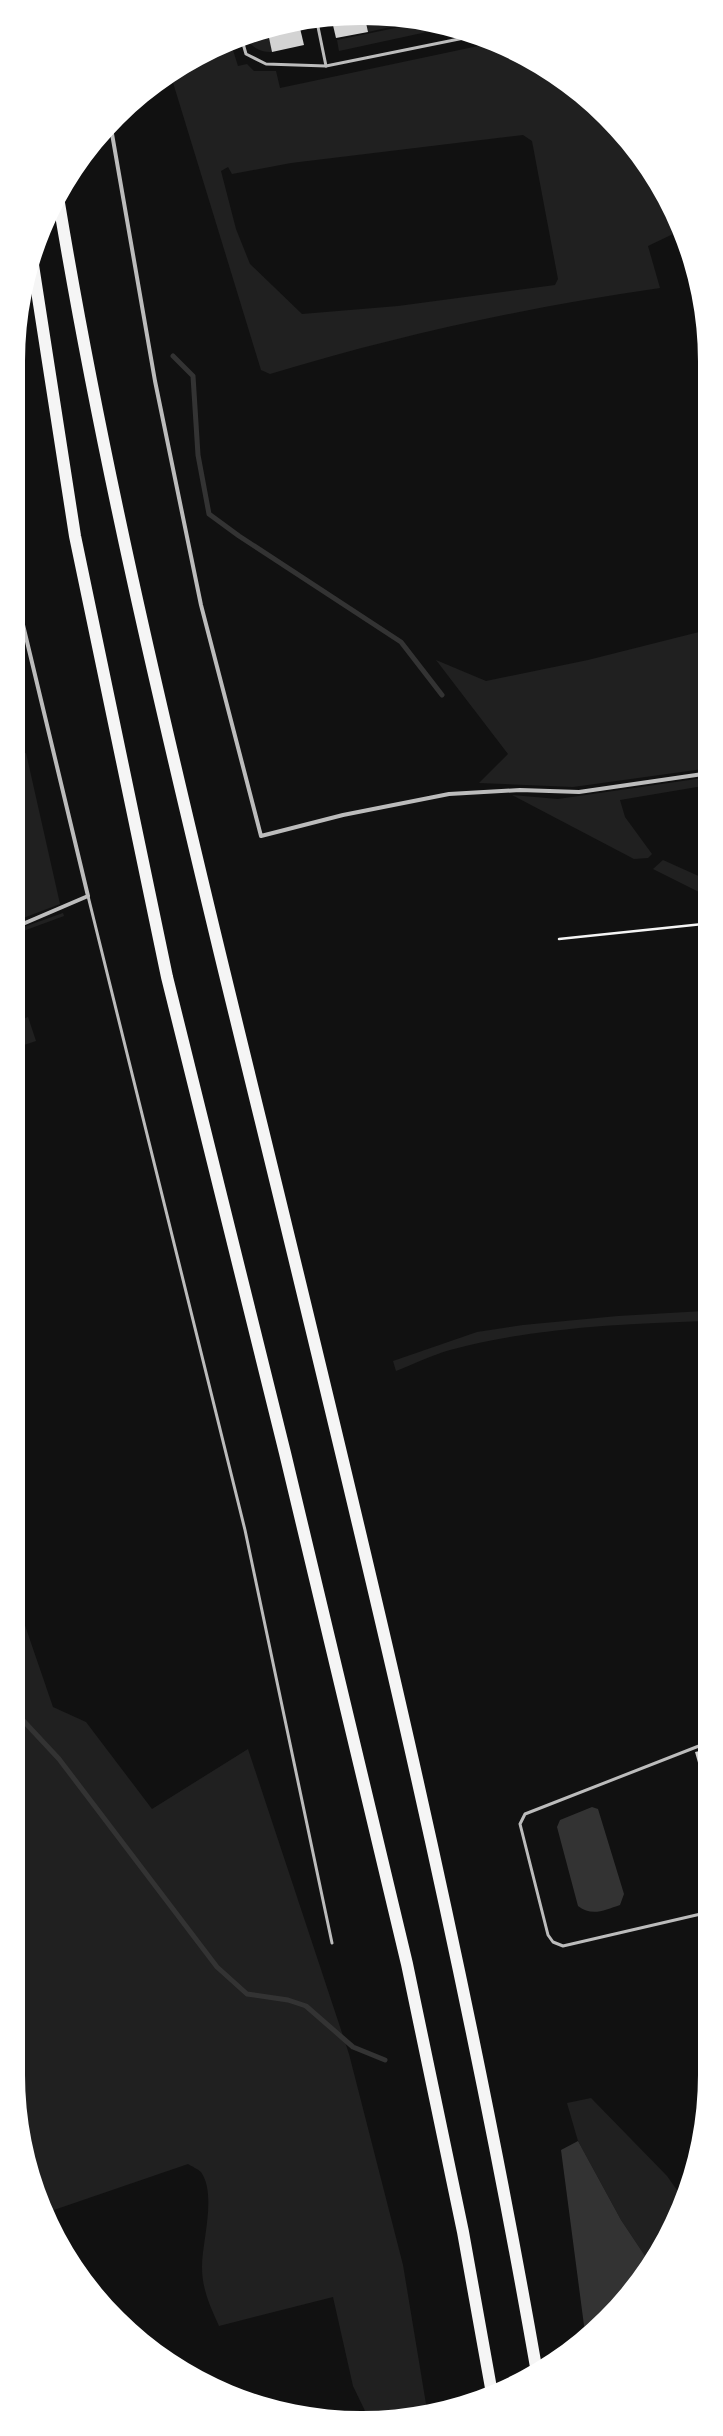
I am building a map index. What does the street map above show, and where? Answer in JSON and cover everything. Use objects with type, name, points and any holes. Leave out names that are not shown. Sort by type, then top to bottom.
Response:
[{"type":"highway","points":[[61,212],[93,397],[189,830],[422,1795],[512,2228],[535,2363]]},
{"type":"highway","points":[[35,278],[75,536],[166,970],[285,1453],[407,1964],[463,2232],[490,2385]]},
{"type":"street","points":[[112,136],[155,381],[201,605],[261,836],[343,815],[449,794],[520,790],[579,792],[698,775]]},
{"type":"street","points":[[25,633],[88,896],[25,923]]},
{"type":"lane","points":[[318,28],[326,66]]},
{"type":"lane","points":[[244,47],[246,54],[266,64],[326,66],[458,39]]},
{"type":"lane","points":[[88,896],[245,1530],[332,1943]]},
{"type":"lane","points":[[698,1746],[525,1814],[520,1824],[548,1935],[558,1944],[563,1946],[698,1916]]},
{"type":"path","points":[[559,939],[698,925]]},
{"type":"shaded area","points":[[367,25],[392,27],[368,32]]},
{"type":"shaded area","points":[[398,27],[429,31],[339,51],[337,40]]},
{"type":"shaded area","points":[[269,38],[272,52],[255,48],[251,44]]},
{"type":"shaded area","points":[[478,46],[490,51],[530,70],[548,82],[583,109],[599,124],[628,157],[641,175],[653,193],[672,234],[648,246],[660,288],[512,313],[366,347],[270,374],[261,370],[173,83],[193,70],[233,51],[238,66],[247,64],[254,71],[276,71],[280,88]],"holes":[[[523,135],[532,141],[558,279],[555,285],[398,306],[302,314],[250,264],[236,229],[221,171],[228,167],[232,174],[291,163]]]},
{"type":"shaded area","points":[[698,632],[698,770],[573,787],[479,783],[508,754],[436,660],[486,681],[588,660]]},
{"type":"shaded area","points":[[25,753],[60,904],[25,917]]},
{"type":"shaded area","points":[[698,779],[698,787],[620,800],[625,817],[652,854],[648,858],[634,859],[512,795],[558,799]]},
{"type":"shaded area","points":[[663,860],[698,876],[698,892],[653,869]]},
{"type":"shaded area","points":[[63,913],[64,916],[25,930],[25,927]]},
{"type":"shaded area","points":[[28,1017],[36,1041],[25,1045],[25,1018]]},
{"type":"shaded area","points":[[698,1311],[698,1321],[576,1328],[512,1337],[443,1352],[396,1371],[393,1361],[477,1332],[523,1325],[618,1316]]},
{"type":"shaded area","points":[[25,1625],[53,1707],[86,1722],[152,1809],[248,1749],[349,2054],[403,2265],[426,2405],[365,2411],[353,2386],[333,2297],[219,2326],[207,2297],[202,2275],[208,2218],[208,2193],[206,2182],[201,2172],[188,2164],[54,2210],[36,2162],[28,2118],[25,2074]]},
{"type":"shaded area","points":[[592,1807],[598,1809],[624,1894],[620,1905],[599,1912],[588,1911],[578,1906],[557,1827],[560,1820]]},
{"type":"shaded area","points":[[591,2098],[667,2176],[677,2190],[663,2223],[645,2256],[621,2220],[578,2141],[567,2103]]},
{"type":"shaded area","points":[[578,2141],[621,2220],[645,2256],[614,2296],[584,2326],[561,2150]]},
{"type":"building","points":[[367,25],[368,32],[336,38],[333,27]]},
{"type":"building","points":[[301,30],[304,45],[272,52],[269,38]]},
{"type":"building","points":[[698,1751],[698,1763],[695,1752]]},
{"type":"waterway","points":[[173,356],[193,376],[198,455],[209,514],[239,536],[401,642],[442,695]]},
{"type":"waterway","points":[[25,1723],[59,1759],[217,1967],[247,1994],[288,2000],[306,2006],[353,2047],[385,2060]]}]
